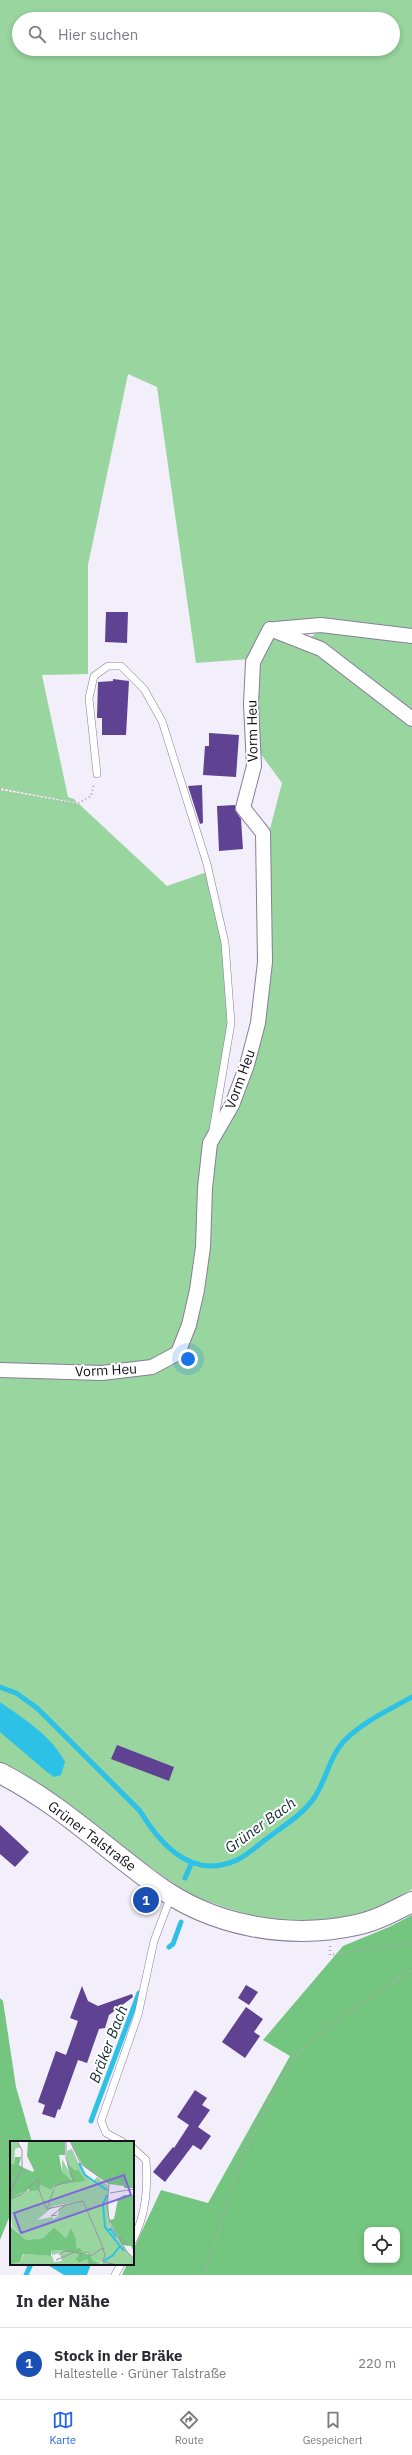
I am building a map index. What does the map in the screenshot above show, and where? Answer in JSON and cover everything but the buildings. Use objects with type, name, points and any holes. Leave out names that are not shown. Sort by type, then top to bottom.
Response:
[{"type":"main road","name":"Grüner Talstraße","points":[[0,1773],[58,1808],[171,1895],[210,1913],[250,1926],[290,1931],[330,1930],[357,1925],[383,1917],[412,1902]]},
{"type":"street","points":[[270,629],[322,625],[412,636]]},
{"type":"street","points":[[270,629],[321,648],[412,719]]},
{"type":"street","name":"Vorm Heu","points":[[0,1370],[102,1373],[152,1367],[178,1353],[189,1325],[197,1290],[203,1247],[205,1188],[210,1142],[232,1105],[247,1065],[258,1023],[265,962],[263,833],[243,808],[254,766],[251,704],[253,662],[270,629]]},
{"type":"lane","points":[[97,774],[89,698],[94,676],[108,666],[122,666],[144,689],[162,721],[207,864],[225,943],[231,1023],[210,1142]]},
{"type":"lane","points":[[121,2141],[106,2133],[101,2121],[138,2015],[154,1941],[171,1895]]},
{"type":"lane","points":[[134,2149],[146,2160],[148,2184],[142,2222],[134,2238]]},
{"type":"lane","points":[[115,2275],[120,2265]]},
{"type":"path","points":[[0,789],[77,804],[91,796],[97,774]]},
{"type":"path","points":[[330,1930],[330,1955],[412,1943]]},
{"type":"path","points":[[204,2275],[240,2163],[274,2090],[299,2053],[330,2024],[412,1969]]},
{"type":"green space","points":[[0,0],[412,0],[412,633],[268,625],[249,659],[196,663],[157,387],[128,374],[88,565],[88,674],[42,675],[68,797],[74,799],[77,803],[0,788]]},
{"type":"green space","points":[[320,630],[412,640],[412,715],[311,637]]},
{"type":"green space","points":[[273,634],[319,651],[412,722],[412,1889],[380,1909],[333,1919],[291,1922],[262,1918],[190,1895],[89,1823],[0,1763],[0,1372],[102,1375],[178,1353],[191,1326],[212,1142],[260,1024],[265,831],[270,829],[282,783],[255,746],[257,663]]},
{"type":"green space","points":[[0,790],[79,804],[167,886],[207,872],[223,945],[229,1023],[195,1288],[176,1347],[152,1365],[102,1371],[0,1367]]},
{"type":"green space","points":[[412,1915],[412,2275],[122,2275],[127,2265],[134,2265],[134,2248],[161,2190],[208,2203],[290,2056],[263,2040],[343,1946],[389,1927]]},
{"type":"green space","points":[[0,1998],[3,2001],[16,2087],[32,2141],[10,2141],[10,2215],[0,2240]]},
{"type":"water","points":[[0,1702],[37,1729],[53,1744],[65,1762],[61,1775],[54,1777],[0,1732]]},
{"type":"water","points":[[48,2265],[91,2265],[87,2275],[64,2275]]},
{"type":"waterway","name":"Grüner Bach","points":[[0,1687],[16,1693],[37,1708],[140,1811],[148,1824],[168,1847],[193,1863],[206,1866],[221,1865],[241,1858],[293,1819],[305,1809],[314,1798],[335,1754],[344,1741],[367,1722],[412,1697]]},
{"type":"waterway","name":"Bräker Bach","points":[[185,1878],[192,1862]]},
{"type":"waterway","name":"Bräker Bach","points":[[169,1947],[173,1944],[181,1922]]},
{"type":"waterway","name":"Bräker Bach","points":[[91,2121],[139,1993]]},
{"type":"waterway","name":"Bräker Bach","points":[[26,2275],[31,2265]]},
{"type":"place","name":"Stock in der Bräke","points":[[146,1900]]}]
